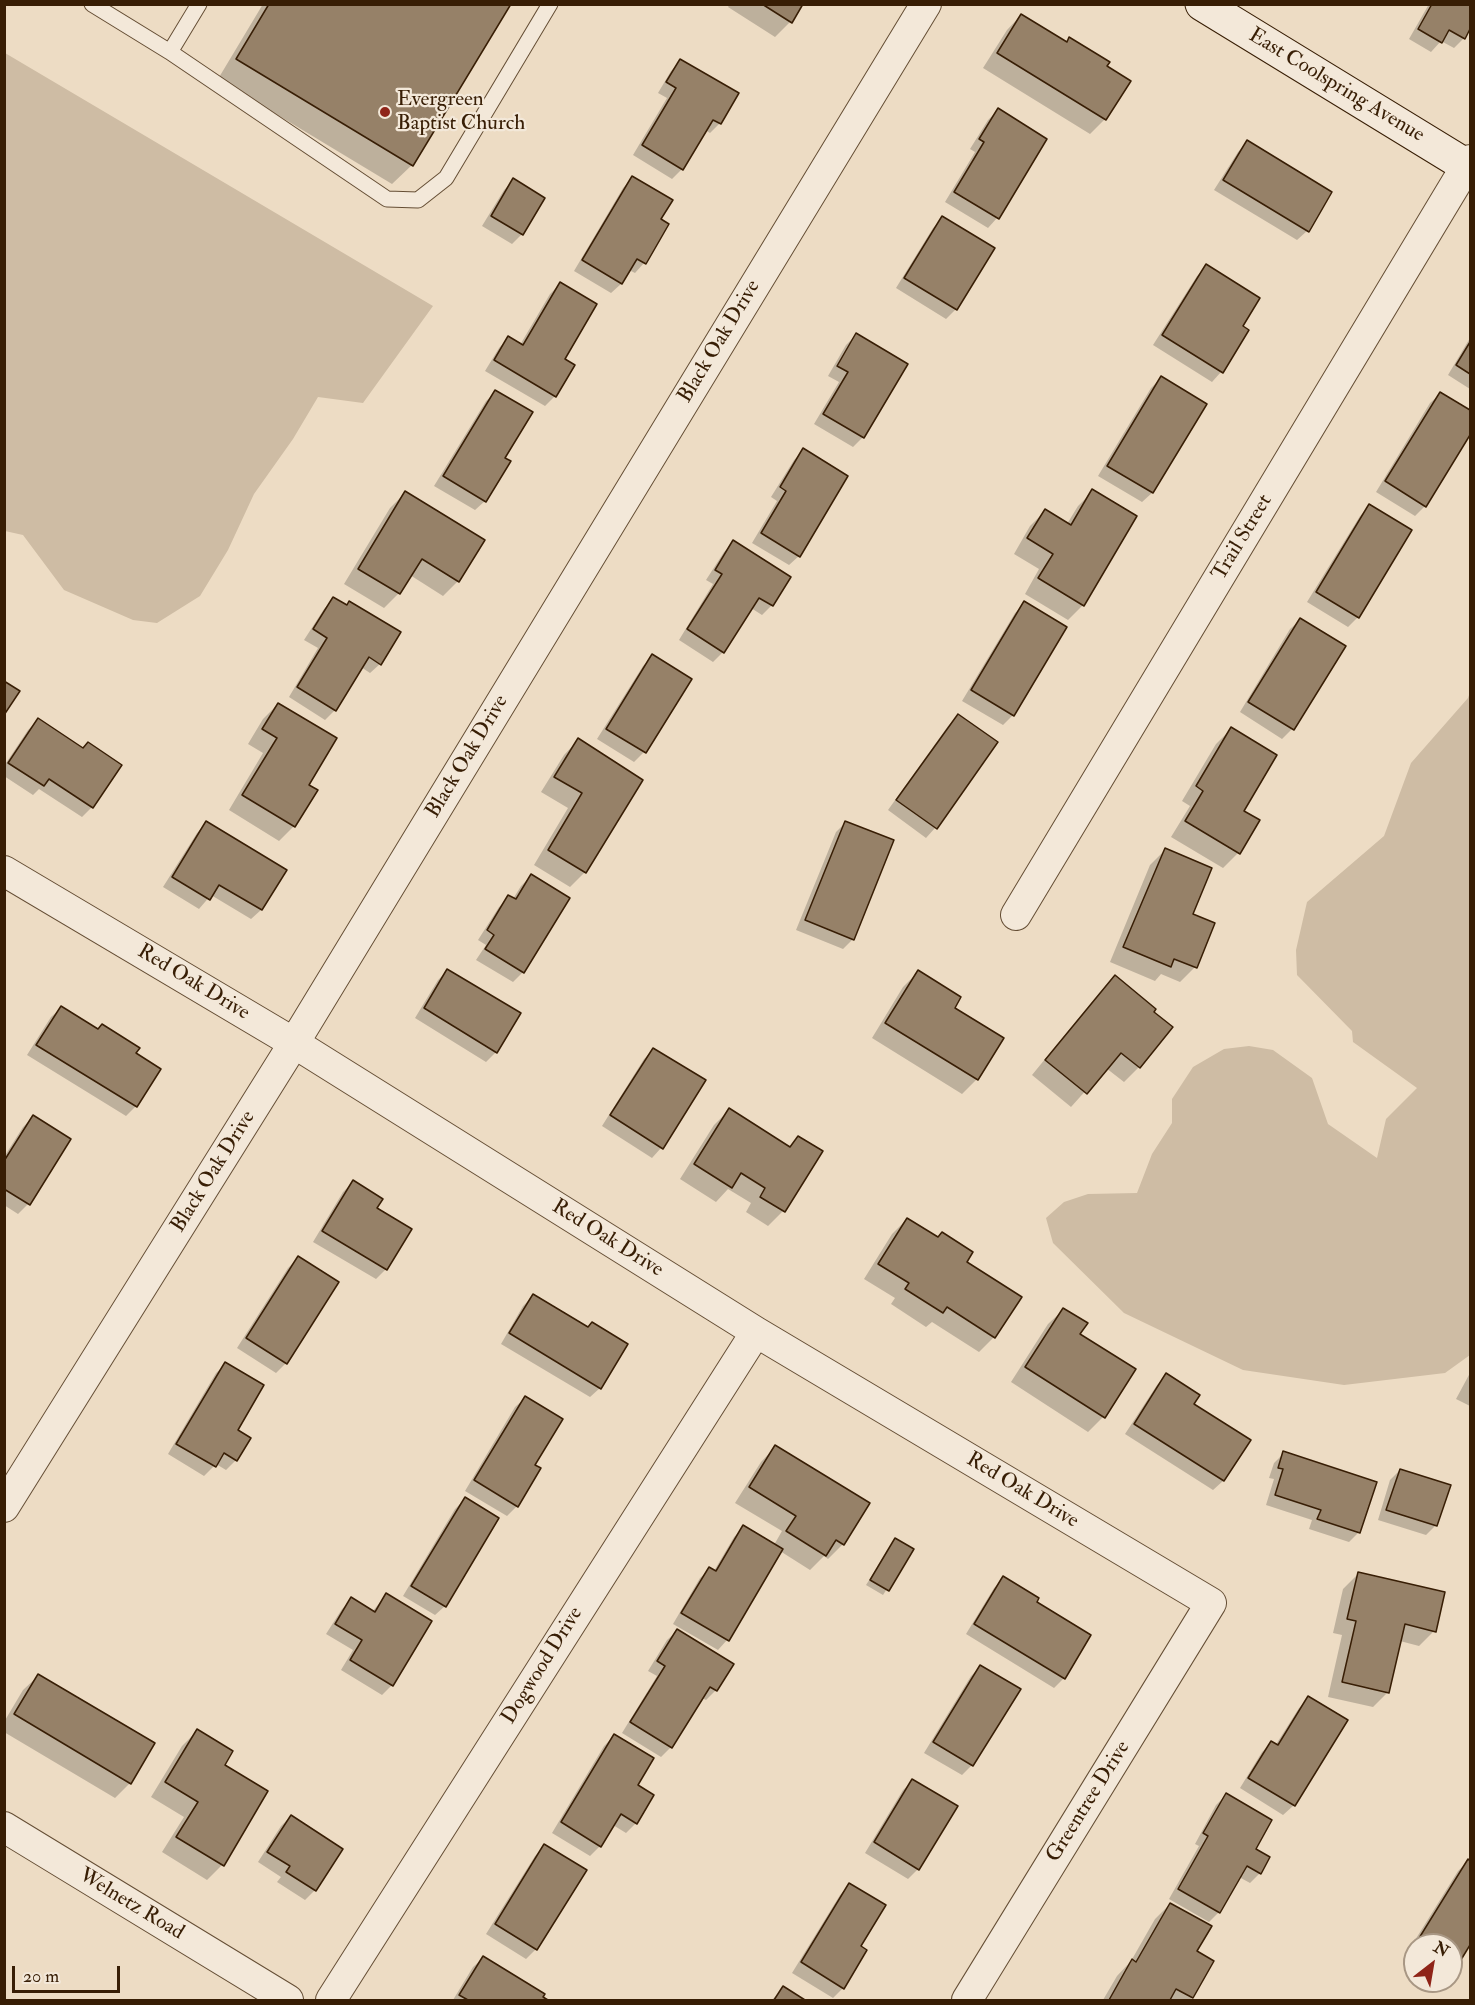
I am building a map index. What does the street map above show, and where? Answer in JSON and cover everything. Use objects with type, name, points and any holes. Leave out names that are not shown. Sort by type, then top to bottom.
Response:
[{"type":"street","name":"Black Oak Drive","points":[[4,1507],[294,1043],[926,4]]},
{"type":"street","name":"East Coolspring Avenue","points":[[1202,4],[1469,165]]},
{"type":"street","name":"Trail Street","points":[[1016,915],[1469,165]]},
{"type":"street","name":"Red Oak Drive","points":[[4,871],[294,1043],[756,1332],[1211,1603]]},
{"type":"street","name":"Dogwood Drive","points":[[331,2001],[756,1332]]},
{"type":"street","name":"Greentree Drive","points":[[966,2001],[1211,1603]]},
{"type":"street","name":"Welnetz Road","points":[[4,1827],[288,2001]]},
{"type":"lane","points":[[92,4],[170,52],[387,199],[418,200],[446,178],[550,4]]},
{"type":"lane","points":[[170,52],[199,4]]},
{"type":"shaded area","points":[[5,53],[433,306],[363,403],[318,397],[293,439],[254,494],[228,550],[200,596],[157,623],[133,620],[64,590],[23,535],[5,531]]},
{"type":"shaded area","points":[[1470,692],[1470,1355],[1445,1373],[1344,1385],[1243,1370],[1124,1313],[1053,1243],[1046,1218],[1064,1202],[1088,1194],[1137,1193],[1152,1154],[1172,1123],[1172,1099],[1193,1067],[1224,1049],[1249,1046],[1273,1050],[1312,1078],[1328,1124],[1377,1158],[1386,1119],[1417,1088],[1353,1042],[1352,1031],[1297,975],[1296,950],[1307,902],[1384,836],[1411,763],[1468,698]]},
{"type":"building","name":"Evergreen Baptist Church","points":[[269,4],[511,4],[413,166],[236,59]]},
{"type":"building","points":[[762,4],[803,4],[792,23]]},
{"type":"building","points":[[1432,4],[1470,4],[1470,29],[1465,39],[1449,30],[1442,43],[1418,29]]},
{"type":"building","points":[[1021,14],[1067,42],[1069,37],[1110,62],[1107,66],[1131,81],[1106,120],[997,53]]},
{"type":"building","points":[[680,59],[739,93],[721,124],[713,120],[683,170],[642,145],[676,88],[666,82]]},
{"type":"building","points":[[998,108],[1047,139],[999,219],[954,192],[984,142],[979,139]]},
{"type":"building","points":[[1247,140],[1332,192],[1309,232],[1223,180]]},
{"type":"building","points":[[632,176],[673,200],[661,219],[669,224],[646,264],[637,259],[622,284],[582,260]]},
{"type":"building","points":[[513,178],[545,198],[523,235],[491,216]]},
{"type":"building","points":[[942,216],[995,248],[957,310],[904,278]]},
{"type":"building","points":[[1206,264],[1260,298],[1243,326],[1249,330],[1223,373],[1162,335]]},
{"type":"building","points":[[560,282],[597,304],[565,359],[575,365],[556,397],[494,360],[508,336],[523,345]]},
{"type":"building","points":[[856,333],[908,364],[864,438],[823,414],[848,372],[837,366]]},
{"type":"building","points":[[1470,342],[1470,374],[1456,365]]},
{"type":"building","points":[[1161,376],[1207,404],[1153,493],[1107,466]]},
{"type":"building","points":[[495,390],[533,412],[505,458],[511,461],[486,502],[443,476]]},
{"type":"building","points":[[1440,392],[1470,410],[1470,435],[1426,507],[1385,481]]},
{"type":"building","points":[[803,448],[848,476],[800,557],[761,533],[786,491],[780,487]]},
{"type":"building","points":[[1092,489],[1137,516],[1084,606],[1038,578],[1053,554],[1027,538],[1045,509],[1071,525]]},
{"type":"building","points":[[405,491],[485,540],[459,582],[422,559],[400,594],[358,569]]},
{"type":"building","points":[[1369,504],[1412,530],[1359,618],[1316,592]]},
{"type":"building","points":[[733,540],[791,577],[773,606],[759,598],[724,653],[687,629],[722,574],[715,570]]},
{"type":"building","points":[[333,597],[347,605],[349,601],[401,632],[381,665],[369,657],[336,711],[297,687],[327,638],[313,629]]},
{"type":"building","points":[[1024,601],[1067,627],[1014,716],[971,690]]},
{"type":"building","points":[[1300,618],[1346,646],[1294,730],[1248,702]]},
{"type":"building","points":[[652,654],[692,679],[646,753],[606,729]]},
{"type":"building","points":[[4,681],[20,691],[4,715]]},
{"type":"building","points":[[278,703],[337,738],[309,785],[318,790],[295,827],[242,795],[277,738],[262,729]]},
{"type":"building","points":[[958,714],[998,742],[937,829],[896,800]]},
{"type":"building","points":[[38,718],[83,748],[88,742],[122,765],[93,808],[49,779],[44,786],[8,763]]},
{"type":"building","points":[[1231,727],[1277,755],[1244,811],[1260,820],[1240,854],[1185,821],[1203,791],[1196,786]]},
{"type":"building","points":[[578,738],[643,780],[586,873],[548,850],[582,793],[554,777]]},
{"type":"building","points":[[206,821],[287,870],[262,910],[219,885],[210,900],[172,877]]},
{"type":"building","points":[[845,821],[894,840],[854,940],[805,920]]},
{"type":"building","points":[[1165,848],[1212,868],[1193,914],[1215,923],[1197,968],[1174,959],[1171,967],[1123,947]]},
{"type":"building","points":[[531,874],[570,898],[524,973],[485,949],[494,935],[487,930],[508,895],[516,899]]},
{"type":"building","points":[[447,969],[521,1013],[497,1053],[424,1008]]},
{"type":"building","points":[[918,970],[961,997],[955,1008],[1004,1038],[978,1080],[885,1023]]},
{"type":"building","points":[[1115,975],[1156,1009],[1154,1012],[1173,1027],[1140,1068],[1121,1053],[1087,1094],[1045,1060]]},
{"type":"building","points":[[61,1006],[98,1029],[102,1024],[140,1048],[136,1053],[161,1069],[137,1107],[36,1045]]},
{"type":"building","points":[[653,1048],[706,1080],[663,1149],[610,1115]]},
{"type":"building","points":[[729,1108],[790,1147],[798,1136],[823,1151],[785,1212],[760,1197],[765,1188],[741,1173],[732,1188],[694,1164]]},
{"type":"building","points":[[33,1115],[71,1139],[30,1205],[4,1189],[4,1161]]},
{"type":"building","points":[[353,1180],[383,1199],[377,1208],[412,1229],[387,1270],[322,1231]]},
{"type":"building","points":[[907,1218],[938,1237],[942,1232],[973,1252],[967,1262],[1022,1297],[995,1338],[947,1307],[943,1313],[905,1289],[909,1283],[878,1264]]},
{"type":"building","points":[[298,1256],[339,1282],[287,1364],[246,1338]]},
{"type":"building","points":[[533,1294],[588,1327],[592,1322],[628,1344],[601,1389],[509,1333]]},
{"type":"building","points":[[1063,1308],[1088,1323],[1080,1334],[1136,1369],[1105,1418],[1025,1367]]},
{"type":"building","points":[[225,1362],[264,1385],[238,1430],[251,1438],[237,1461],[224,1453],[216,1467],[176,1444]]},
{"type":"building","points":[[1166,1373],[1200,1395],[1194,1404],[1251,1440],[1224,1481],[1134,1424]]},
{"type":"building","points":[[525,1396],[563,1419],[535,1465],[541,1468],[518,1507],[474,1480]]},
{"type":"building","points":[[775,1445],[870,1503],[844,1545],[836,1540],[826,1556],[786,1531],[796,1516],[749,1487]]},
{"type":"building","points":[[1283,1451],[1377,1482],[1360,1533],[1317,1519],[1321,1510],[1275,1495],[1283,1469],[1278,1468]]},
{"type":"building","points":[[1400,1469],[1451,1485],[1437,1526],[1386,1510]]},
{"type":"building","points":[[465,1497],[499,1518],[446,1607],[411,1586]]},
{"type":"building","points":[[743,1525],[783,1549],[729,1641],[681,1613],[709,1567],[716,1571]]},
{"type":"building","points":[[895,1538],[914,1549],[889,1591],[870,1580]]},
{"type":"building","points":[[1358,1572],[1445,1592],[1436,1632],[1405,1624],[1389,1693],[1342,1682],[1356,1621],[1347,1619]]},
{"type":"building","points":[[1003,1576],[1039,1598],[1037,1602],[1091,1635],[1065,1679],[974,1624]]},
{"type":"building","points":[[386,1593],[432,1621],[393,1686],[350,1660],[362,1640],[335,1624],[351,1597],[375,1612]]},
{"type":"building","points":[[677,1629],[734,1664],[717,1691],[710,1687],[672,1748],[630,1722],[665,1666],[657,1661]]},
{"type":"building","points":[[980,1665],[1021,1689],[973,1766],[933,1742]]},
{"type":"building","points":[[38,1674],[155,1743],[131,1784],[14,1714]]},
{"type":"building","points":[[1308,1696],[1348,1720],[1295,1806],[1248,1778],[1271,1741],[1278,1745]]},
{"type":"building","points":[[197,1729],[233,1751],[225,1765],[268,1791],[224,1866],[176,1837],[198,1802],[165,1782]]},
{"type":"building","points":[[614,1734],[654,1758],[638,1785],[654,1795],[637,1824],[621,1814],[601,1847],[561,1822]]},
{"type":"building","points":[[912,1779],[958,1806],[919,1870],[874,1842]]},
{"type":"building","points":[[1226,1793],[1272,1820],[1256,1849],[1270,1857],[1261,1874],[1247,1866],[1220,1913],[1178,1889],[1208,1836],[1203,1833]]},
{"type":"building","points":[[291,1815],[343,1849],[316,1891],[286,1872],[290,1866],[267,1852]]},
{"type":"building","points":[[544,1844],[587,1870],[537,1950],[495,1924]]},
{"type":"building","points":[[1468,1859],[1470,1861],[1470,1945],[1463,1956],[1463,1933],[1422,1933]]},
{"type":"building","points":[[849,1883],[886,1905],[861,1946],[867,1950],[844,1989],[801,1962]]},
{"type":"building","points":[[1170,1903],[1212,1926],[1197,1951],[1214,1961],[1193,1998],[1176,1989],[1170,2000],[1109,2000],[1132,1959],[1136,1962]]},
{"type":"building","points":[[483,1956],[545,1994],[543,1997],[548,2000],[468,2000],[459,1995]]},
{"type":"building","points":[[783,1986],[805,2000],[774,2000]]},
{"type":"place","name":"Evergreen Baptist Church","points":[[385,112]]}]
